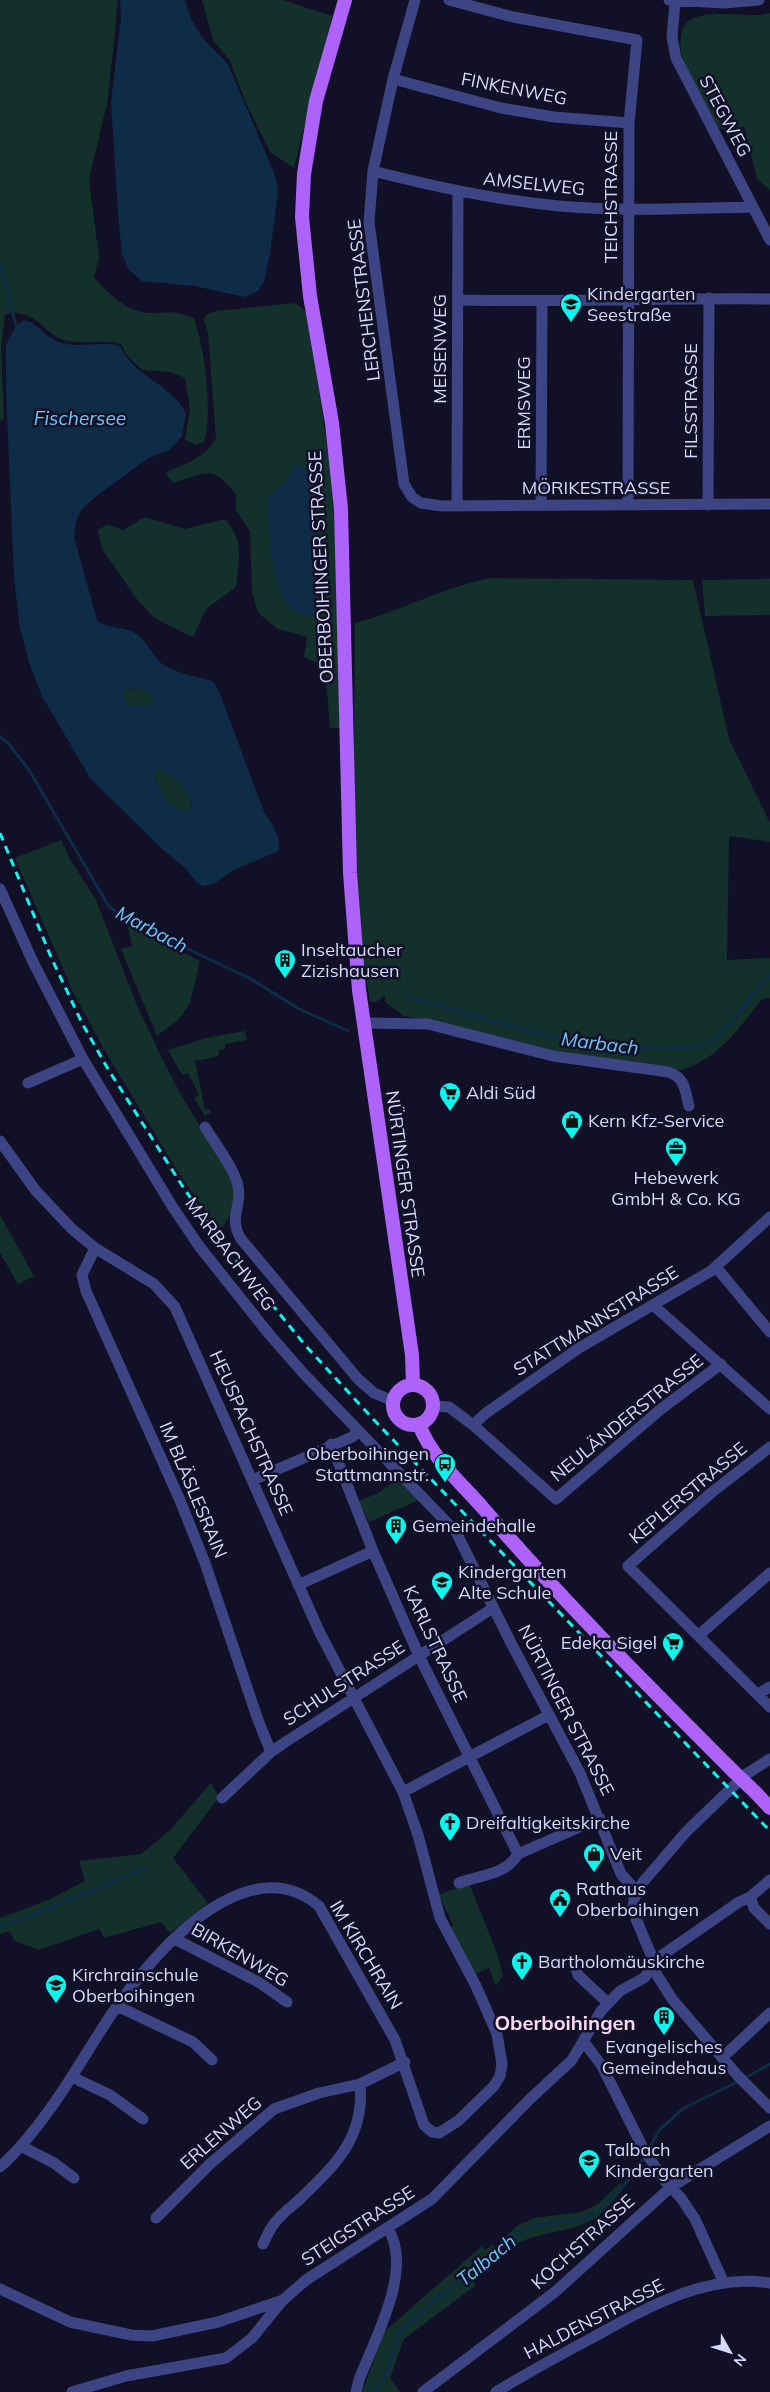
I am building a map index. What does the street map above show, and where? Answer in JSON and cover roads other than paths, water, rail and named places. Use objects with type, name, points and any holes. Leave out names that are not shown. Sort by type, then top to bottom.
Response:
[{"type":"main road","name":"OBERBOIHINGER STRASSE","points":[[345,0],[316,102],[304,174],[302,217],[305,258],[332,423],[341,509],[350,873],[359,990]]},
{"type":"main road","name":"NÜRTINGER STRASSE","points":[[359,990],[412,1355],[413,1384]]},
{"type":"main road","points":[[413,1384],[420,1385],[430,1392],[434,1406],[430,1417],[419,1424],[407,1424],[400,1420],[394,1411],[393,1401],[400,1389],[413,1384]]},
{"type":"main road","points":[[419,1424],[423,1437],[507,1536],[682,1721],[770,1808]]},
{"type":"street","name":"LERCHENSTRASSE","points":[[415,0],[393,79],[373,171],[369,222],[404,484],[412,497],[421,503]]},
{"type":"street","name":"TEICHSTRASSE","points":[[449,0],[513,17],[637,40],[629,123],[628,505]]},
{"type":"street","points":[[672,1],[733,3],[759,0]]},
{"type":"street","name":"STEGWEG","points":[[672,1],[672,37],[676,58],[770,240]]},
{"type":"street","name":"FINKENWEG","points":[[393,79],[501,108],[554,117],[629,123]]},
{"type":"street","name":"AMSELWEG","points":[[373,171],[458,192],[561,206],[628,209],[753,207]]},
{"type":"street","name":"MEISENWEG","points":[[457,506],[458,192]]},
{"type":"street","name":"FILSSTRASSE","points":[[708,505],[709,298]]},
{"type":"street","points":[[458,300],[542,302],[628,299],[770,299]]},
{"type":"street","name":"ERMSWEG","points":[[541,505],[542,302]]},
{"type":"street","name":"MÖRIKESTRASSE","points":[[421,503],[457,506],[770,504]]},
{"type":"street","name":"MARBACHWEG","points":[[0,889],[33,962],[83,1059],[172,1206],[199,1246],[274,1341],[456,1532],[491,1603]]},
{"type":"street","points":[[363,1023],[428,1024],[553,1056],[668,1072],[678,1075],[684,1084],[689,1106]]},
{"type":"street","points":[[28,1083],[83,1059]]},
{"type":"street","points":[[205,1127],[237,1182],[239,1197],[234,1225],[241,1239],[358,1379],[374,1393],[393,1401]]},
{"type":"street","name":"HEUSPACHSTRASSE","points":[[0,1141],[36,1191],[72,1229],[95,1248],[154,1284],[175,1307],[335,1666],[403,1792],[416,1827],[440,1918],[476,1986],[494,2026],[502,2064],[500,2076],[494,2086],[458,2122],[439,2133],[432,2132]]},
{"type":"street","name":"STATTMANNSTRASSE","points":[[473,1425],[486,1413],[579,1348],[716,1267],[770,1217]]},
{"type":"street","name":"IM BLÄSLESRAIN","points":[[95,1248],[82,1276],[86,1291],[179,1498],[206,1563],[260,1727],[271,1752]]},
{"type":"street","points":[[716,1267],[770,1332]]},
{"type":"street","points":[[654,1305],[770,1409]]},
{"type":"street","name":"NEULÄNDERSTRASSE","points":[[473,1425],[556,1499],[647,1421],[721,1364]]},
{"type":"street","points":[[434,1406],[448,1408],[473,1425]]},
{"type":"street","points":[[253,1480],[331,1444],[352,1437],[358,1431]]},
{"type":"street","name":"KARLSTRASSE","points":[[331,1444],[373,1550],[419,1656],[518,1854]]},
{"type":"street","name":"KEPLERSTRASSE","points":[[699,1634],[628,1566],[711,1492],[770,1447]]},
{"type":"street","points":[[298,1585],[373,1550]]},
{"type":"street","points":[[770,1574],[699,1634],[770,1707]]},
{"type":"street","name":"SCHULSTRASSE","points":[[222,1798],[271,1752],[419,1656],[491,1603]]},
{"type":"street","name":"NÜRTINGER STRASSE","points":[[491,1603],[580,1773],[600,1818],[621,1874],[632,1886],[638,1889]]},
{"type":"street","points":[[758,1694],[770,1687]]},
{"type":"street","points":[[403,1792],[549,1715]]},
{"type":"street","points":[[770,1759],[745,1775],[699,1819],[659,1862],[638,1889],[633,1907],[652,1957],[652,1967],[678,2008],[738,2076],[770,2108]]},
{"type":"street","points":[[459,1884],[490,1875],[513,1862],[518,1854],[600,1818]]},
{"type":"street","name":"STEIGSTRASSE","points":[[1,2292],[70,2322],[105,2331],[138,2336],[171,2333],[218,2322],[283,2300],[306,2280],[432,2199],[530,2099],[572,2060],[608,2003],[620,1991],[644,1978],[661,1956],[739,1902],[750,1897],[770,1880]]},
{"type":"street","name":"IM KIRCHRAIN","points":[[0,2167],[21,2146],[72,2077],[117,2006],[139,1977],[176,1939],[214,1908],[244,1892],[262,1888],[279,1887],[306,1896],[319,1906],[395,2040],[405,2062],[418,2111],[424,2125],[432,2132]]},
{"type":"street","points":[[750,1897],[754,1908],[770,1924]]},
{"type":"street","name":"BIRKENWEG","points":[[176,1939],[260,1983],[287,2002]]},
{"type":"street","points":[[574,1964],[578,1975],[608,2003]]},
{"type":"street","points":[[117,2006],[192,2042],[212,2060]]},
{"type":"street","points":[[722,2058],[770,2014]]},
{"type":"street","points":[[584,2042],[602,2066],[647,2155],[695,2219],[724,2283]]},
{"type":"street","name":"ERLENWEG","points":[[156,2218],[211,2163],[274,2109],[312,2096],[360,2084],[405,2062]]},
{"type":"street","points":[[72,2077],[110,2095],[143,2119]]},
{"type":"street","points":[[263,2244],[274,2223],[326,2176],[349,2144],[357,2126],[362,2104],[360,2084]]},
{"type":"street","name":"KOCHSTRASSE","points":[[423,2392],[555,2292],[671,2187],[770,2126]]},
{"type":"street","points":[[21,2146],[54,2162],[74,2178]]},
{"type":"street","points":[[356,2392],[392,2296],[395,2281],[396,2248],[388,2229]]},
{"type":"street","name":"HALDENSTRASSE","points":[[496,2392],[528,2372],[652,2306],[686,2292],[724,2283],[749,2280],[770,2283]]},
{"type":"street","points":[[72,2392],[126,2376],[226,2358],[252,2338],[283,2300]]},
{"type":"water","points":[[120,0],[185,0],[191,19],[203,39],[228,64],[276,178],[278,191],[270,254],[264,282],[258,291],[245,297],[194,286],[142,281],[129,270],[122,254],[111,102],[121,18]]},
{"type":"water","name":"Fischersee","points":[[24,320],[37,326],[56,341],[64,344],[112,344],[120,346],[126,357],[143,373],[171,394],[186,413],[182,436],[170,450],[148,458],[94,498],[82,509],[76,521],[74,537],[97,620],[106,625],[133,632],[144,641],[164,665],[184,674],[213,681],[219,691],[264,812],[277,835],[279,851],[234,870],[213,884],[204,886],[197,883],[185,868],[161,848],[90,778],[42,696],[30,665],[20,629],[14,577],[6,392],[6,345],[16,326]],"holes":[[[142,688],[154,699],[153,703],[147,706],[130,706],[124,701],[124,693],[127,689]],[[157,769],[170,775],[184,788],[192,807],[188,811],[174,807],[165,799],[154,775]]]},
{"type":"water","points":[[293,465],[301,466],[307,471],[319,543],[315,579],[317,608],[312,616],[298,613],[287,603],[279,587],[271,549],[267,498],[287,480]]},
{"type":"waterway","points":[[0,264],[16,326]]},
{"type":"waterway","name":"Marbach","points":[[0,737],[7,742],[29,770],[108,905],[123,918],[251,979],[299,1009],[348,1031]]},
{"type":"waterway","name":"Marbach","points":[[405,996],[503,1024],[570,1040],[637,1048],[696,1047],[709,1043],[722,1033],[770,976]]},
{"type":"waterway","points":[[0,1926],[35,1914],[146,1868]]},
{"type":"waterway","name":"Talbach","points":[[745,2078],[770,2064]]},
{"type":"waterway","name":"Talbach","points":[[648,2151],[659,2130],[684,2108],[739,2081]]},
{"type":"waterway","name":"Talbach","points":[[375,2392],[384,2379],[400,2332],[437,2298],[484,2263],[511,2237],[536,2225],[584,2219],[602,2209],[626,2183],[645,2157]]},
{"type":"railway","points":[[0,833],[51,957],[82,1023],[108,1069],[183,1187],[221,1242],[305,1345],[374,1420],[770,1831]]},
{"type":"place","name":"Kindergarten Seestraße","points":[[571,323]]},
{"type":"place","name":"Inseltaucher Zizishausen","points":[[285,979]]},
{"type":"place","name":"Aldi Süd","points":[[450,1112]]},
{"type":"place","name":"Kern Kfz-Service","points":[[572,1140]]},
{"type":"place","name":"Hebewerk GmbH & Co. KG","points":[[676,1167]]},
{"type":"place","name":"Oberboihingen Stattmannstr.","points":[[445,1483]]},
{"type":"place","name":"Gemeindehalle","points":[[396,1545]]},
{"type":"place","name":"Kindergarten Alte Schule","points":[[442,1601]]},
{"type":"place","name":"Edeka Sigel","points":[[673,1662]]},
{"type":"place","name":"Dreifaltigkeitskirche","points":[[450,1842]]},
{"type":"place","name":"Veit","points":[[594,1873]]},
{"type":"place","name":"Rathaus Oberboihingen","points":[[560,1918]]},
{"type":"place","name":"Bartholomäuskirche","points":[[522,1981]]},
{"type":"place","name":"Kirchrainschule Oberboihingen","points":[[56,2004]]},
{"type":"place","name":"Evangelisches Gemeindehaus","points":[[664,2036]]},
{"type":"place","name":"Talbach Kindergarten","points":[[589,2179]]},
{"type":"district","name":"Oberboihingen","points":[[565,2023]]}]
